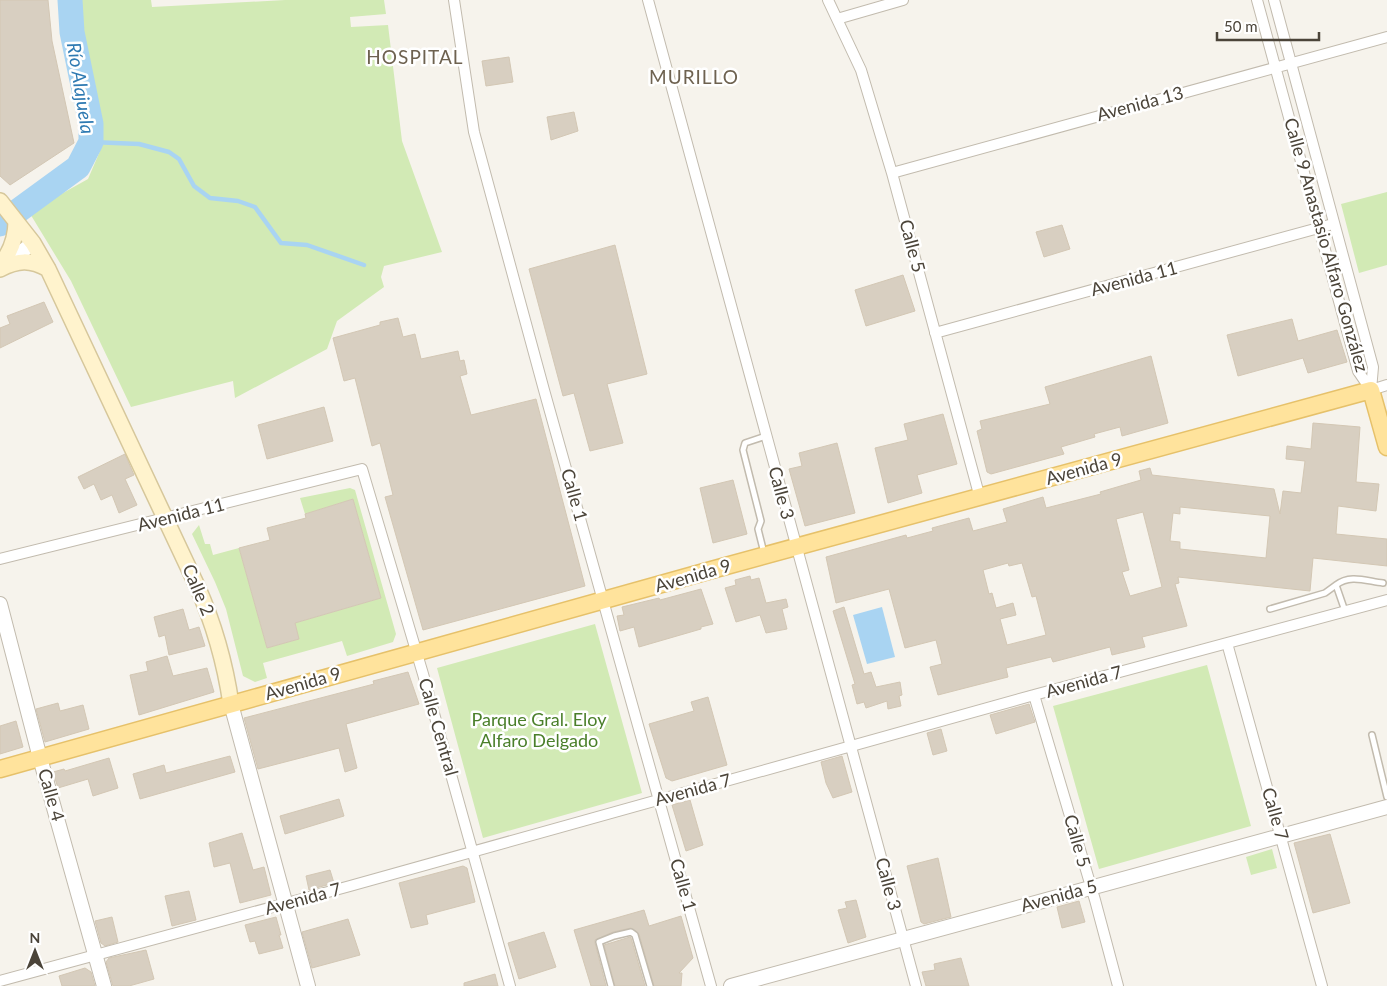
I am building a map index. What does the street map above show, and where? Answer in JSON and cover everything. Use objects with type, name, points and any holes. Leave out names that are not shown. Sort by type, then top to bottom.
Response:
[{"type":"main road","name":"Calle 2","points":[[0,201],[33,243],[48,269],[197,586],[210,618],[223,660],[231,704]]},
{"type":"main road","points":[[0,267],[12,246],[16,232],[16,221]]},
{"type":"main road","points":[[0,267],[27,261],[37,263],[48,269]]},
{"type":"main road","name":"Avenida 9","points":[[0,769],[416,652],[1371,390]]},
{"type":"main road","points":[[1371,390],[1387,447]]},
{"type":"street","name":"Calle 1","points":[[454,0],[474,132],[711,986]]},
{"type":"street","name":"Calle 3","points":[[648,0],[916,986]]},
{"type":"street","name":"Calle 5","points":[[828,0],[862,70],[892,173],[980,498]]},
{"type":"street","points":[[837,19],[903,0]]},
{"type":"street","name":"Calle 9 Anastasio Alfaro González","points":[[1258,0],[1358,371],[1371,390]]},
{"type":"street","name":"Calle 9 Anastasio Alfaro González","points":[[1274,0],[1373,367],[1371,390]]},
{"type":"street","name":"Avenida 13","points":[[892,173],[1387,37]]},
{"type":"street","name":"Avenida 11","points":[[935,333],[1333,224]]},
{"type":"street","points":[[0,267],[33,243]]},
{"type":"street","name":"Avenida 9","points":[[1371,390],[1387,385]]},
{"type":"street","name":"Avenida 11","points":[[0,559],[362,469]]},
{"type":"street","name":"Calle Central","points":[[362,469],[423,674],[510,986]]},
{"type":"street","name":"Avenida 7","points":[[0,981],[286,904],[1034,695],[1387,600]]},
{"type":"street","name":"Calle 4","points":[[0,604],[40,758],[104,986]]},
{"type":"street","name":"Calle 7","points":[[1227,643],[1322,986]]},
{"type":"street","name":"Calle 5","points":[[1034,695],[1091,887],[1118,986]]},
{"type":"street","name":"Calle 2","points":[[231,704],[308,986]]},
{"type":"street","name":"Avenida 5","points":[[730,986],[1387,807]]},
{"type":"lane","points":[[765,556],[758,529],[761,521],[742,450],[745,443],[766,436]]},
{"type":"lane","points":[[1270,609],[1325,593],[1343,579],[1351,578],[1382,583]]},
{"type":"lane","points":[[1336,585],[1345,612]]},
{"type":"lane","points":[[1372,735],[1387,797]]},
{"type":"lane","points":[[611,986],[599,942],[631,932],[635,935],[650,986]]},
{"type":"green space","points":[[79,0],[151,0],[152,7],[285,0],[384,0],[386,14],[350,17],[351,27],[388,25],[402,141],[442,252],[384,266],[381,277],[384,287],[337,321],[327,349],[235,398],[233,381],[131,407],[71,281],[29,212],[88,179],[100,151],[98,120],[81,37]]},
{"type":"green space","points":[[1387,192],[1387,265],[1359,273],[1341,204]]},
{"type":"green space","points":[[350,488],[355,490],[396,634],[393,642],[347,656],[342,641],[263,663],[267,678],[255,682],[243,676],[226,609],[192,534],[199,525],[205,544],[210,544],[213,555],[239,548],[267,648],[299,639],[295,623],[381,598],[353,499],[305,514],[300,498]]},
{"type":"green space","name":"Parque Gral. Eloy Alfaro Delgado","points":[[595,624],[642,793],[483,838],[437,668]]},
{"type":"green space","points":[[1207,665],[1251,826],[1099,869],[1053,706]]},
{"type":"green space","points":[[1272,849],[1277,868],[1251,875],[1246,857]]},
{"type":"water","points":[[882,607],[895,657],[867,664],[853,615]]},
{"type":"building","points":[[0,0],[48,0],[52,41],[74,143],[10,185],[0,176]]},
{"type":"building","points":[[509,57],[513,82],[486,86],[482,61]]},
{"type":"building","points":[[574,112],[578,131],[551,140],[547,117]]},
{"type":"building","points":[[1062,225],[1070,249],[1044,257],[1036,232]]},
{"type":"building","points":[[615,245],[647,374],[607,384],[623,443],[590,451],[574,393],[563,396],[529,269]]},
{"type":"building","points":[[903,275],[915,311],[866,326],[855,290]]},
{"type":"building","points":[[44,302],[53,322],[0,348],[0,328],[10,324],[7,316]]},
{"type":"building","points":[[398,318],[403,337],[415,334],[421,359],[458,351],[460,361],[464,360],[467,374],[460,376],[471,415],[536,399],[585,586],[423,630],[385,497],[393,495],[380,443],[372,446],[355,378],[344,381],[333,338]]},
{"type":"building","points":[[1292,319],[1298,341],[1337,330],[1347,362],[1308,373],[1303,358],[1238,376],[1227,335]]},
{"type":"building","points":[[1151,356],[1168,423],[1122,436],[1120,427],[1094,434],[1095,437],[1061,447],[1064,454],[991,474],[987,472],[977,431],[982,429],[980,421],[1050,404],[1045,387]]},
{"type":"building","points":[[324,407],[333,441],[267,459],[258,425]]},
{"type":"building","points":[[943,414],[957,464],[917,475],[922,493],[888,503],[875,448],[908,440],[904,424]]},
{"type":"building","points":[[1313,423],[1360,427],[1356,482],[1379,484],[1376,511],[1338,506],[1336,534],[1387,539],[1387,566],[1313,558],[1310,591],[1178,577],[1179,583],[1175,584],[1187,626],[1142,637],[1145,647],[1112,655],[1110,647],[1053,662],[1051,657],[1006,668],[1008,677],[938,695],[930,667],[942,664],[936,640],[905,648],[889,589],[836,603],[826,557],[906,535],[907,538],[933,531],[932,528],[969,518],[973,531],[1007,522],[1003,509],[1043,497],[1046,508],[1101,494],[1100,492],[1141,480],[1139,471],[1150,468],[1152,475],[1274,489],[1280,514],[1283,491],[1301,493],[1305,461],[1286,459],[1287,446],[1311,449]],"holes":[[[1180,507],[1270,516],[1266,558],[1180,549],[1180,542],[1170,541],[1173,513],[1180,514]],[[1143,512],[1162,587],[1130,596],[1122,572],[1129,570],[1116,519]],[[1008,563],[1009,566],[1022,563],[1032,597],[1036,596],[1046,635],[1007,645],[1000,619],[1016,615],[1013,603],[996,608],[992,593],[989,594],[983,570]]]},
{"type":"building","points":[[837,443],[855,513],[805,526],[789,469],[802,466],[799,453]]},
{"type":"building","points":[[125,454],[134,475],[125,479],[137,505],[119,513],[112,495],[101,500],[94,484],[84,489],[78,477]]},
{"type":"building","points":[[733,480],[747,534],[713,543],[700,488]]},
{"type":"building","points":[[353,499],[381,598],[295,623],[299,639],[267,648],[239,548],[270,540],[267,528],[306,518],[305,514]]},
{"type":"building","points":[[750,576],[751,580],[759,578],[766,603],[786,599],[788,607],[782,609],[787,629],[766,633],[760,615],[736,622],[725,588],[736,585],[735,580]]},
{"type":"building","points":[[701,589],[713,624],[639,647],[634,627],[620,631],[617,616],[624,615],[622,607],[659,598],[660,600]]},
{"type":"building","points":[[844,607],[864,674],[871,672],[876,687],[900,682],[902,695],[899,696],[901,706],[888,709],[887,701],[866,708],[864,702],[857,704],[852,685],[855,684],[833,611]]},
{"type":"building","points":[[183,609],[189,630],[199,627],[205,646],[169,655],[165,635],[159,637],[154,617]]},
{"type":"building","points":[[167,656],[173,676],[207,668],[214,692],[139,715],[130,675],[148,671],[146,662]]},
{"type":"building","points":[[408,672],[419,704],[346,724],[357,768],[345,772],[339,748],[258,769],[244,718],[374,684],[373,681]]},
{"type":"building","points":[[708,697],[727,765],[672,781],[666,778],[649,724],[694,711],[691,702]]},
{"type":"building","points":[[58,703],[60,711],[83,705],[89,729],[45,742],[36,709]]},
{"type":"building","points":[[1029,704],[1035,722],[996,734],[990,715]]},
{"type":"building","points":[[16,721],[23,747],[0,754],[0,726]]},
{"type":"building","points":[[941,729],[947,751],[933,755],[927,733]]},
{"type":"building","points":[[230,756],[235,772],[140,799],[133,774],[164,765],[166,773]]},
{"type":"building","points":[[842,756],[852,792],[833,798],[826,783],[821,762]]},
{"type":"building","points":[[109,758],[118,788],[93,796],[88,779],[58,788],[53,772],[64,769],[65,771]]},
{"type":"building","points":[[339,799],[344,816],[285,834],[280,816]]},
{"type":"building","points":[[690,800],[703,845],[686,851],[672,805]]},
{"type":"building","points":[[242,833],[253,870],[264,867],[271,895],[240,903],[230,863],[214,867],[209,843]]},
{"type":"building","points":[[1330,834],[1350,903],[1313,913],[1294,843]]},
{"type":"building","points":[[938,858],[951,917],[924,924],[921,922],[907,866]]},
{"type":"building","points":[[463,866],[467,868],[475,902],[426,915],[428,924],[411,928],[399,883]]},
{"type":"building","points":[[330,870],[334,883],[309,890],[306,876]]},
{"type":"building","points":[[189,891],[196,920],[172,926],[165,896]]},
{"type":"building","points":[[856,900],[866,937],[848,943],[838,910],[847,908],[845,902]]},
{"type":"building","points":[[1079,901],[1085,922],[1062,928],[1057,907]]},
{"type":"building","points":[[644,910],[649,926],[681,916],[693,958],[679,973],[682,973],[681,986],[654,986],[639,934],[631,928],[613,932],[595,940],[606,986],[591,986],[574,930]]},
{"type":"building","points":[[112,917],[118,942],[105,946],[101,943],[95,921]]},
{"type":"building","points":[[276,917],[283,948],[259,954],[255,941],[250,942],[245,925]]},
{"type":"building","points":[[348,919],[360,955],[312,968],[302,932]]},
{"type":"building","points":[[544,932],[556,967],[519,979],[508,943]]},
{"type":"building","points":[[630,937],[645,986],[615,986],[604,945]]},
{"type":"building","points":[[146,950],[154,979],[129,986],[113,986],[106,962],[109,958]]},
{"type":"building","points":[[961,958],[969,986],[926,986],[922,972],[935,970],[934,964]]},
{"type":"building","points":[[85,968],[91,972],[95,986],[62,986],[59,976]]},
{"type":"building","points":[[495,974],[498,986],[464,986],[464,983]]},
{"type":"waterway","name":"Río Alajuela","points":[[0,224],[78,167],[91,142],[91,124],[72,32],[70,0]]},
{"type":"waterway","points":[[91,142],[139,144],[169,152],[179,159],[194,186],[210,198],[238,201],[255,207],[281,243],[307,245],[364,265]]},
{"type":"district","name":"HOSPITAL","points":[[415,57]]},
{"type":"district","name":"MURILLO","points":[[694,77]]}]
